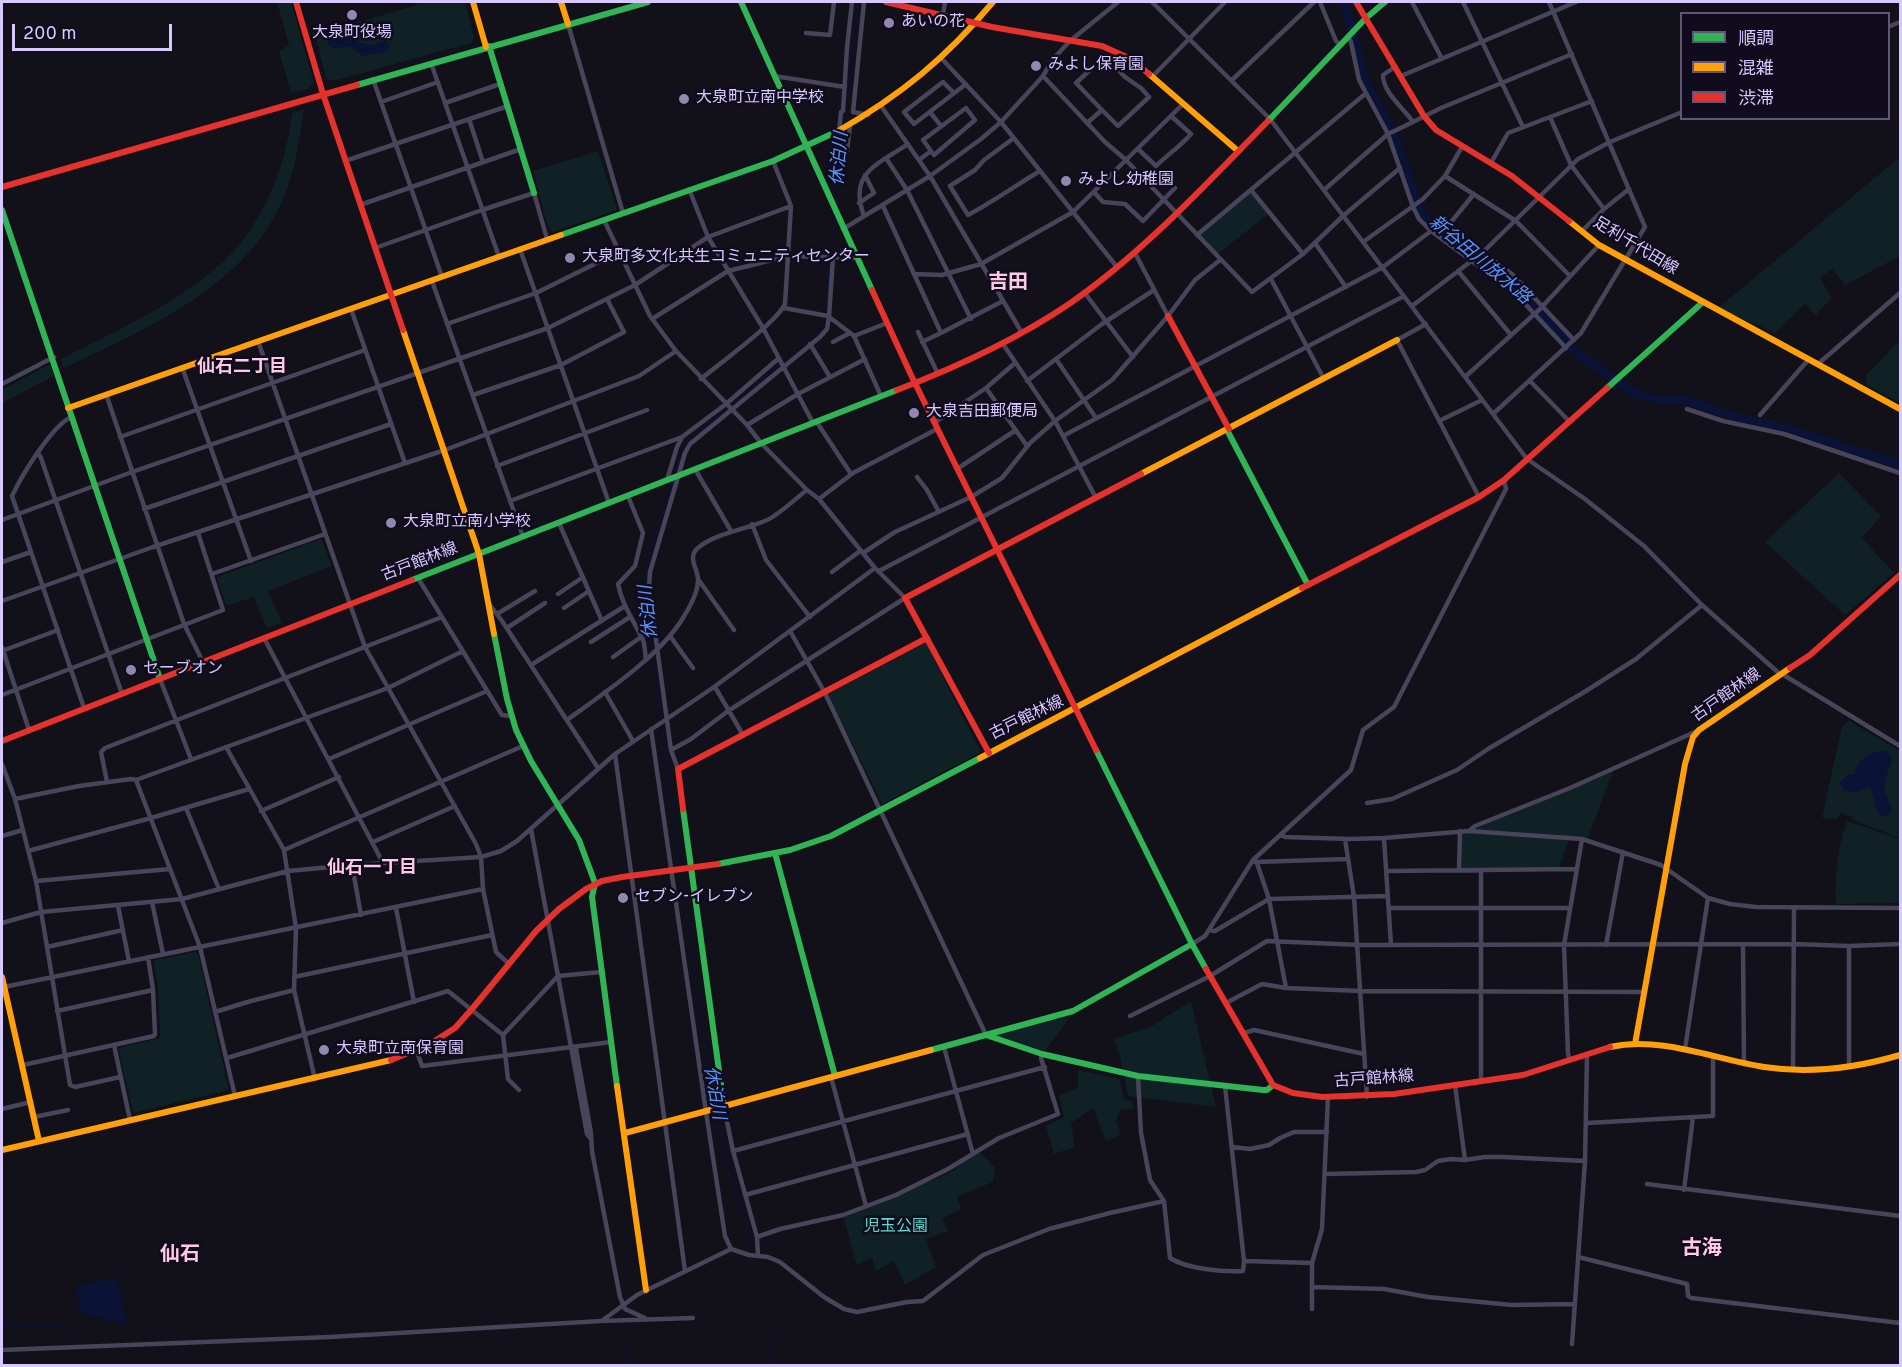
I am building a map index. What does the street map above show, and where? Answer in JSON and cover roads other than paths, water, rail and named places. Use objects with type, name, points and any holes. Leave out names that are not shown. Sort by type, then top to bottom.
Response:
[{"type":"street","points":[[296,2],[345,161],[479,554],[938,374],[1022,333],[1084,292],[1135,253],[1270,119],[1349,35],[1385,2]]},
{"type":"street","points":[[473,2],[508,106],[547,239]]},
{"type":"street","points":[[561,2],[623,213]]},
{"type":"street","points":[[2,187],[648,2]]},
{"type":"street","points":[[741,2],[887,323],[1075,708],[1479,497],[1504,480],[1703,302]]},
{"type":"street","points":[[806,33],[830,35],[834,2]]},
{"type":"street","points":[[847,152],[845,87],[852,2]]},
{"type":"street","points":[[864,2],[853,112],[868,115]]},
{"type":"street","points":[[886,2],[976,24],[1071,40],[1120,52],[1238,151]]},
{"type":"street","points":[[943,15],[945,2]]},
{"type":"street","points":[[68,408],[773,161],[806,147],[868,115],[915,82],[942,59],[976,24],[993,2]]},
{"type":"street","points":[[843,229],[930,176],[1001,122],[1043,76],[1053,59],[1071,40],[1118,2]]},
{"type":"street","points":[[1152,2],[1270,119],[1527,459],[1585,500],[1638,542],[1702,605],[1782,675],[1900,746]]},
{"type":"street","points":[[1152,77],[1226,2]]},
{"type":"street","points":[[1233,80],[1314,2]]},
{"type":"street","points":[[1320,2],[1336,41],[1340,45]]},
{"type":"street","name":"足利千代田線","points":[[1356,2],[1424,116],[1436,130],[1491,163],[1539,196],[1599,244],[1900,409]]},
{"type":"street","points":[[1412,2],[1442,59]]},
{"type":"street","points":[[1463,2],[1523,128]]},
{"type":"street","points":[[1493,414],[1574,341],[1646,227],[1549,2]]},
{"type":"street","points":[[1401,76],[1576,2]]},
{"type":"street","points":[[1349,35],[1359,80],[1388,134],[1419,219],[1431,231],[1515,293],[1566,348]]},
{"type":"street","points":[[1324,190],[1388,134],[1424,116],[1572,54]]},
{"type":"street","points":[[1106,56],[1125,77],[1149,97],[1118,126],[1102,110],[1076,83],[1106,56]]},
{"type":"street","points":[[942,59],[1001,122],[1117,267]]},
{"type":"street","points":[[431,63],[499,257]]},
{"type":"street","points":[[1395,67],[1382,78],[1387,90],[1413,122]]},
{"type":"street","points":[[774,76],[845,87]]},
{"type":"street","points":[[1043,76],[1252,292],[1303,254],[1343,216],[1400,168]]},
{"type":"street","points":[[373,79],[442,277]]},
{"type":"street","points":[[381,102],[438,82]]},
{"type":"street","points":[[954,93],[943,82],[904,112],[914,124],[966,84]]},
{"type":"street","points":[[445,103],[500,84]]},
{"type":"street","points":[[1197,236],[1365,94]]},
{"type":"street","points":[[1491,163],[1509,133],[1592,101]]},
{"type":"street","points":[[914,274],[942,275],[981,264],[1073,212],[1183,104]]},
{"type":"street","points":[[345,161],[508,106]]},
{"type":"street","points":[[881,106],[930,176],[1022,333]]},
{"type":"street","points":[[966,108],[975,120],[934,155],[931,151],[923,140],[966,108]]},
{"type":"street","points":[[1087,123],[1102,110]]},
{"type":"street","points":[[930,112],[941,126]]},
{"type":"street","points":[[1412,306],[1482,254],[1571,165],[1610,142],[1680,113]]},
{"type":"street","points":[[1138,149],[1156,166],[1178,149],[1191,134],[1172,116]]},
{"type":"street","points":[[1550,117],[1571,165],[1604,209]]},
{"type":"street","points":[[469,119],[483,162]]},
{"type":"street","points":[[1014,138],[984,160],[975,170],[950,186],[968,215],[995,201],[1040,171]]},
{"type":"street","points":[[864,216],[858,192],[861,180],[868,170],[908,144]]},
{"type":"street","points":[[1363,242],[1423,199],[1445,176],[1462,147]]},
{"type":"street","points":[[360,205],[520,149]]},
{"type":"street","points":[[919,160],[931,151]]},
{"type":"street","points":[[886,158],[907,190],[971,319]]},
{"type":"street","points":[[701,379],[784,308],[791,206],[773,161]]},
{"type":"street","points":[[859,203],[874,193],[865,175]]},
{"type":"street","points":[[1445,176],[1516,221],[1570,276]]},
{"type":"street","points":[[1094,192],[1103,202],[1125,204],[1143,220],[1174,188]]},
{"type":"street","points":[[689,189],[708,237],[763,328],[798,394],[851,474]]},
{"type":"street","points":[[1582,231],[1629,189]]},
{"type":"street","points":[[1251,190],[1303,254]]},
{"type":"street","points":[[375,248],[534,193]]},
{"type":"street","points":[[1474,194],[1447,227],[1512,274],[1574,341]]},
{"type":"street","points":[[2,520],[132,472],[548,328],[635,285],[708,237],[791,206]]},
{"type":"street","points":[[883,206],[941,333]]},
{"type":"street","points":[[2,210],[54,357],[68,408],[146,639],[191,759]]},
{"type":"street","points":[[604,220],[652,318],[676,351],[747,425],[761,443],[807,490],[819,499],[877,570],[905,598],[989,753]]},
{"type":"street","points":[[1063,436],[1383,267],[1431,231]]},
{"type":"street","points":[[1315,243],[1346,287]]},
{"type":"street","points":[[1465,377],[1535,314],[1599,244]]},
{"type":"street","points":[[520,249],[609,503]]},
{"type":"street","points":[[447,324],[536,293],[619,252]]},
{"type":"street","points":[[1135,253],[1196,366],[1308,585]]},
{"type":"street","points":[[652,318],[728,270],[788,256],[857,258]]},
{"type":"street","points":[[510,501],[682,437],[729,407],[784,366],[827,329],[830,257]]},
{"type":"street","points":[[831,572],[895,532],[971,497],[1002,478],[1027,446],[1056,421],[1112,380],[1168,316],[1195,280],[1220,260]]},
{"type":"street","points":[[1458,271],[1511,335]]},
{"type":"street","points":[[1271,279],[1324,379]]},
{"type":"street","points":[[432,281],[523,537]]},
{"type":"street","points":[[1027,381],[1106,321],[1154,290]]},
{"type":"street","points":[[1084,292],[1133,357]]},
{"type":"street","points":[[1818,364],[1900,293]]},
{"type":"street","points":[[2,923],[41,912],[182,899],[288,871],[481,857],[501,851],[517,841],[615,754],[658,723],[715,687],[877,570],[981,518],[1404,296]]},
{"type":"street","points":[[472,395],[561,365],[624,332],[607,299]]},
{"type":"street","points":[[922,342],[1003,301]]},
{"type":"street","points":[[784,308],[828,316],[852,334],[881,396]]},
{"type":"street","points":[[351,309],[405,463]]},
{"type":"street","points":[[833,342],[887,323]]},
{"type":"street","points":[[670,750],[691,739],[728,711],[905,598],[1426,324]]},
{"type":"street","points":[[918,332],[938,374]]},
{"type":"street","points":[[1397,340],[1479,497]]},
{"type":"street","points":[[258,341],[365,647],[481,857],[483,889],[492,935],[497,954],[508,963]]},
{"type":"street","points":[[810,344],[830,377]]},
{"type":"street","points":[[1003,344],[1056,421],[1096,498]]},
{"type":"street","points":[[120,437],[365,350]]},
{"type":"street","points":[[2,601],[486,435],[639,376],[676,351]]},
{"type":"street","points":[[2,384],[54,357]]},
{"type":"street","points":[[673,478],[690,444],[780,359]]},
{"type":"street","points":[[747,425],[798,394],[865,359]]},
{"type":"street","points":[[1056,359],[1096,418]]},
{"type":"street","points":[[1760,415],[1809,359]]},
{"type":"street","points":[[819,499],[851,474],[936,426],[987,388],[1015,363]]},
{"type":"street","points":[[182,367],[251,561]]},
{"type":"street","points":[[1530,381],[1569,421]]},
{"type":"street","points":[[987,388],[1027,446]]},
{"type":"street","points":[[106,394],[184,624],[203,662]]},
{"type":"street","points":[[1440,421],[1482,400]]},
{"type":"street","points":[[1687,409],[1723,421],[1784,434],[1900,473]]},
{"type":"street","points":[[497,466],[647,410]]},
{"type":"street","points":[[71,417],[38,453],[12,496],[84,708]]},
{"type":"street","points":[[144,509],[391,424]]},
{"type":"street","points":[[957,469],[1016,430]]},
{"type":"street","points":[[682,437],[677,447],[673,478],[650,572],[649,588],[665,719],[670,750],[678,769],[723,1107],[757,1237],[758,1255]]},
{"type":"street","points":[[38,453],[122,694]]},
{"type":"street","points":[[695,469],[730,531]]},
{"type":"street","points":[[917,477],[939,512]]},
{"type":"street","points":[[625,1133],[1073,1011],[1205,936],[1255,862],[1350,771],[1362,732],[1395,705],[1506,489],[1504,480]]},
{"type":"street","points":[[734,630],[698,579],[692,560],[694,552],[730,531],[768,520],[807,490]]},
{"type":"street","points":[[628,496],[643,533],[635,566],[618,584],[625,606],[644,642],[647,657]]},
{"type":"street","points":[[559,523],[602,621]]},
{"type":"street","points":[[752,524],[766,560],[810,617]]},
{"type":"street","points":[[2,695],[223,610],[198,533]]},
{"type":"street","points":[[212,574],[325,534]]},
{"type":"street","points":[[2,562],[31,552]]},
{"type":"street","name":"古戸館林線","points":[[2,741],[479,554],[512,716],[523,746],[582,846],[595,883]]},
{"type":"street","name":"古戸館林線","points":[[672,870],[776,853],[812,844],[1075,708],[1192,944],[1273,1085],[1290,1092],[1328,1097],[1367,1097],[1455,1086],[1536,1072],[1587,1054],[1635,1044],[1685,764],[1693,737],[1699,730],[1782,675],[1822,644],[1900,575]]},
{"type":"street","points":[[558,594],[583,577]]},
{"type":"street","points":[[418,578],[502,715],[512,716]]},
{"type":"street","points":[[567,720],[656,651],[670,636],[686,613],[697,589],[698,579]]},
{"type":"street","points":[[497,614],[535,591]]},
{"type":"street","points":[[564,608],[589,591]]},
{"type":"street","points":[[488,602],[598,768]]},
{"type":"street","points":[[507,628],[545,603]]},
{"type":"street","points":[[1366,803],[1392,799],[1457,771],[1488,749],[1586,691],[1636,658],[1702,605]]},
{"type":"street","points":[[531,665],[625,606]]},
{"type":"street","points":[[107,782],[101,752],[103,749],[442,617]]},
{"type":"street","points":[[591,642],[630,617]]},
{"type":"street","points":[[29,730],[2,650],[57,630]]},
{"type":"street","points":[[790,631],[825,693],[986,1035],[1042,1054],[1138,1076],[1263,1090],[1273,1085]]},
{"type":"street","points":[[670,636],[693,668]]},
{"type":"street","points":[[613,657],[641,637]]},
{"type":"street","points":[[264,638],[383,863]]},
{"type":"street","points":[[678,769],[927,638]]},
{"type":"street","points":[[15,800],[79,786],[136,780],[388,688],[463,651]]},
{"type":"street","points":[[715,687],[743,735]]},
{"type":"street","points":[[329,759],[487,691]]},
{"type":"street","points":[[604,692],[633,741]]},
{"type":"street","points":[[651,729],[725,1236],[731,1249]]},
{"type":"street","points":[[1469,831],[1475,826],[1613,769],[1699,730]]},
{"type":"street","points":[[284,850],[523,746]]},
{"type":"street","points":[[226,747],[284,850],[296,928],[294,990],[315,1078]]},
{"type":"street","points":[[615,754],[685,1271]]},
{"type":"street","points":[[2,764],[15,800],[36,881],[70,1084],[73,1087],[120,1077]]},
{"type":"street","points":[[261,811],[339,777]]},
{"type":"street","points":[[136,780],[200,947],[235,1096]]},
{"type":"street","points":[[28,850],[151,818],[249,789]]},
{"type":"street","points":[[373,842],[455,807]]},
{"type":"street","points":[[186,808],[219,889]]},
{"type":"street","points":[[531,829],[587,1134],[590,1138],[620,1297],[631,1312],[647,1319]]},
{"type":"street","points":[[2,836],[23,830]]},
{"type":"street","points":[[1459,870],[1460,831]]},
{"type":"street","points":[[1281,835],[1345,839],[1469,831],[1582,839],[1667,867],[1708,898],[1730,904],[1794,908],[1900,908]]},
{"type":"street","points":[[1384,838],[1391,945]]},
{"type":"street","points":[[1345,839],[1354,897],[1367,1097]]},
{"type":"street","points":[[1570,1060],[1564,945],[1582,839]]},
{"type":"street","points":[[1606,945],[1623,852]]},
{"type":"street","points":[[776,853],[866,1206]]},
{"type":"street","points":[[1255,862],[1348,860]]},
{"type":"street","points":[[1255,862],[1269,899],[1286,988]]},
{"type":"street","points":[[352,865],[361,915]]},
{"type":"street","points":[[36,881],[170,869]]},
{"type":"street","points":[[1387,871],[1576,869]]},
{"type":"street","points":[[2,1150],[391,1061],[417,1052],[448,1033],[472,1009],[548,917],[565,903],[595,883],[672,870]]},
{"type":"street","points":[[1481,870],[1481,1082]]},
{"type":"street","points":[[595,883],[592,897],[646,1290]]},
{"type":"street","points":[[3,987],[483,889]]},
{"type":"street","points":[[1209,930],[1215,931],[1269,899],[1388,896]]},
{"type":"street","points":[[1685,1049],[1708,898]]},
{"type":"street","points":[[152,902],[163,954]]},
{"type":"street","points":[[118,906],[129,961]]},
{"type":"street","points":[[396,908],[414,1002]]},
{"type":"street","points":[[1389,908],[1570,908]]},
{"type":"street","points":[[1793,1070],[1794,908]]},
{"type":"street","points":[[47,946],[123,930]]},
{"type":"street","points":[[294,977],[492,935]]},
{"type":"street","points":[[1130,1016],[1210,976],[1267,941],[1357,945],[1794,944],[1849,946],[1900,944]]},
{"type":"street","points":[[1743,945],[1744,1064]]},
{"type":"street","points":[[1849,946],[1849,1067]]},
{"type":"street","points":[[22,1065],[155,1034],[153,990],[148,957]]},
{"type":"street","points":[[503,1035],[558,976],[602,972]]},
{"type":"street","points":[[2,977],[39,1141]]},
{"type":"street","points":[[1226,1003],[1262,984],[1286,988],[1361,991],[1645,992]]},
{"type":"street","points":[[57,1011],[153,990]]},
{"type":"street","points":[[215,1012],[251,1000],[294,990]]},
{"type":"street","points":[[227,1058],[448,991],[503,1035],[508,1079],[519,1090]]},
{"type":"street","points":[[1244,1033],[1254,1030],[1364,1054]]},
{"type":"street","points":[[417,1052],[422,1066],[611,1042]]},
{"type":"street","points":[[1635,1044],[1685,1049],[1744,1064],[1793,1070],[1849,1067],[1900,1055]]},
{"type":"street","points":[[114,1045],[130,1120]]},
{"type":"street","points":[[944,1047],[973,1154]]},
{"type":"street","points":[[757,1237],[780,1229],[843,1215],[896,1195],[923,1183],[999,1138],[1058,1114],[1041,1058],[1042,1054]]},
{"type":"street","points":[[1572,1344],[1587,1123],[1587,1054]]},
{"type":"street","points":[[1587,1123],[1713,1116],[1713,1056]]},
{"type":"street","points":[[733,1151],[1045,1067]]},
{"type":"street","points":[[1138,1076],[1141,1133],[1150,1180],[1164,1201],[1170,1257],[1177,1263],[1243,1271],[1244,1262],[1225,1086]]},
{"type":"street","points":[[1455,1086],[1465,1160]]},
{"type":"street","points":[[1312,1309],[1312,1263],[1322,1229],[1328,1097]]},
{"type":"street","points":[[2,1109],[31,1102]]},
{"type":"street","points":[[34,1117],[68,1110]]},
{"type":"street","points":[[1684,1190],[1693,1117]]},
{"type":"street","points":[[1232,1147],[1250,1149],[1269,1145],[1294,1132],[1327,1132]]},
{"type":"street","points":[[745,1194],[968,1134]]},
{"type":"street","points":[[1325,1174],[1416,1172],[1425,1170],[1438,1161],[1485,1157],[1585,1161]]},
{"type":"street","points":[[1647,1184],[1900,1216]]},
{"type":"street","points":[[601,1321],[646,1290],[731,1249],[780,1262],[824,1297],[844,1309],[857,1312],[907,1302],[923,1302],[983,1255],[1048,1229],[1110,1212],[1164,1201]]},
{"type":"street","points":[[1578,1257],[1686,1284],[1690,1298],[1900,1323]]},
{"type":"street","points":[[1244,1262],[1312,1263]]},
{"type":"street","points":[[1312,1287],[1384,1289],[1428,1297],[1512,1305],[1574,1304]]},
{"type":"street","points":[[2,1350],[330,1337],[601,1321],[693,1318]]},
{"type":"water","points":[[331,38],[353,39],[374,45],[386,41],[390,47],[384,52],[362,56],[350,47],[335,49],[328,45],[328,40]]},
{"type":"water","points":[[1878,751],[1886,751],[1892,757],[1885,786],[1892,812],[1886,817],[1876,809],[1870,788],[1850,793],[1843,788],[1840,782],[1848,775],[1854,774],[1857,765],[1863,759]]},
{"type":"water","points":[[116,1277],[127,1325],[85,1314],[80,1308],[75,1287]]},
{"type":"waterway","name":"休泊川","points":[[846,105],[856,2]]},
{"type":"waterway","name":"新谷田川放水路","points":[[1344,2],[1365,81],[1394,135],[1420,210],[1428,222],[1512,284],[1577,353],[1636,394],[1659,400],[1684,400],[1740,418],[1794,430],[1900,465]]},
{"type":"waterway","name":"休泊川","points":[[844,126],[845,113]]},
{"type":"waterway","name":"休泊川","points":[[836,204],[843,131]]},
{"type":"waterway","name":"休泊川","points":[[830,254],[835,214]]},
{"type":"waterway","name":"休泊川","points":[[783,362],[823,327],[826,320],[830,259]]},
{"type":"waterway","name":"休泊川","points":[[675,474],[685,446],[692,437],[779,365]]},
{"type":"waterway","name":"休泊川","points":[[652,652],[645,582],[654,538],[673,481]]},
{"type":"waterway","name":"休泊川","points":[[653,657],[661,720]]},
{"type":"waterway","name":"休泊川","points":[[662,725],[680,866]]},
{"type":"waterway","name":"休泊川","points":[[681,871],[704,1043],[715,1106]]},
{"type":"waterway","name":"休泊川","points":[[716,1111],[725,1160],[752,1247]]},
{"type":"waterway","points":[[2,1327],[66,1326],[67,1334]]},
{"type":"waterway","name":"休泊川","points":[[771,1335],[774,1366]]},
{"type":"waterway","points":[[623,1344],[625,1366]]},
{"type":"place","name":"大泉町役場","points":[[352,15]]},
{"type":"place","name":"あいの花","points":[[889,23]]},
{"type":"place","name":"みよし保育園","points":[[1036,66]]},
{"type":"place","name":"大泉町立南中学校","points":[[684,99]]},
{"type":"place","name":"みよし幼稚園","points":[[1066,181]]},
{"type":"place","name":"大泉町多文化共生コミュニティセンター","points":[[570,258]]},
{"type":"place","name":"大泉吉田郵便局","points":[[914,413]]},
{"type":"place","name":"大泉町立南小学校","points":[[391,523]]},
{"type":"place","name":"セーブオン","points":[[131,670]]},
{"type":"place","name":"セブン-イレブン","points":[[623,898]]},
{"type":"place","name":"大泉町立南保育園","points":[[324,1050]]},
{"type":"district","name":"吉田","points":[[1008,284]]},
{"type":"district","name":"仙石二丁目","points":[[242,368]]},
{"type":"district","name":"仙石一丁目","points":[[372,869]]},
{"type":"district","name":"古海","points":[[1702,1250]]},
{"type":"district","name":"仙石","points":[[180,1256]]},
{"type":"park label","name":"児玉公園","points":[[896,1228]]}]
